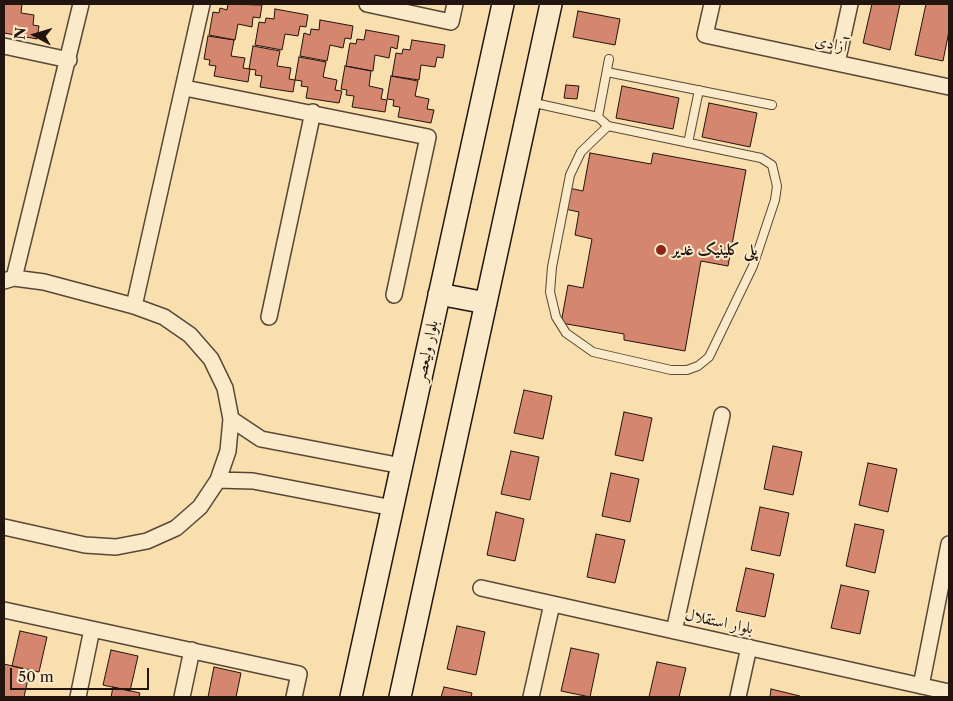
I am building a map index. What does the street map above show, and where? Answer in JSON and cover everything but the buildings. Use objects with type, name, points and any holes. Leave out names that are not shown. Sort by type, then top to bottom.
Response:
[{"type":"street","points":[[4,527],[85,545],[116,547],[147,541],[176,528],[200,507],[218,480],[228,450],[231,419],[225,388],[214,366],[190,335],[164,317],[134,306],[44,282],[9,279],[69,60],[81,4]]},
{"type":"street","points":[[134,306],[185,88],[202,4]]},
{"type":"street","points":[[367,4],[451,22],[455,4]]},
{"type":"street","name":"بلوار ولیعصر","points":[[351,697],[503,4]]},
{"type":"street","points":[[400,697],[551,4]]},
{"type":"street","name":"آزادی","points":[[712,4],[705,35],[949,87]]},
{"type":"street","points":[[837,63],[850,4]]},
{"type":"street","points":[[4,46],[69,60]]},
{"type":"street","points":[[185,88],[313,112],[428,137],[394,295]]},
{"type":"street","points":[[269,317],[313,112]]},
{"type":"street","points":[[440,294],[486,303]]},
{"type":"street","points":[[674,631],[722,415]]},
{"type":"street","points":[[231,419],[261,439],[402,466]]},
{"type":"street","points":[[218,480],[253,481],[393,508]]},
{"type":"street","points":[[920,686],[949,544]]},
{"type":"street","name":"بلوار استقلال","points":[[481,588],[949,692]]},
{"type":"street","points":[[531,697],[552,604]]},
{"type":"street","points":[[4,610],[300,674],[294,697]]},
{"type":"street","points":[[78,697],[92,629]]},
{"type":"street","points":[[738,697],[749,647]]},
{"type":"street","points":[[182,697],[192,650]]},
{"type":"lane","points":[[598,117],[609,59]]},
{"type":"lane","points":[[607,72],[772,105]]},
{"type":"lane","points":[[688,143],[699,90]]},
{"type":"lane","points":[[530,102],[598,117],[608,126],[762,158],[772,165],[777,186],[775,200],[753,266],[709,357],[698,366],[687,370],[671,370],[593,352],[566,333],[556,317],[550,292],[552,267],[570,175],[581,152],[608,126]]},
{"type":"place","name":"پلی کلینیک غدیر","points":[[661,250]]}]
